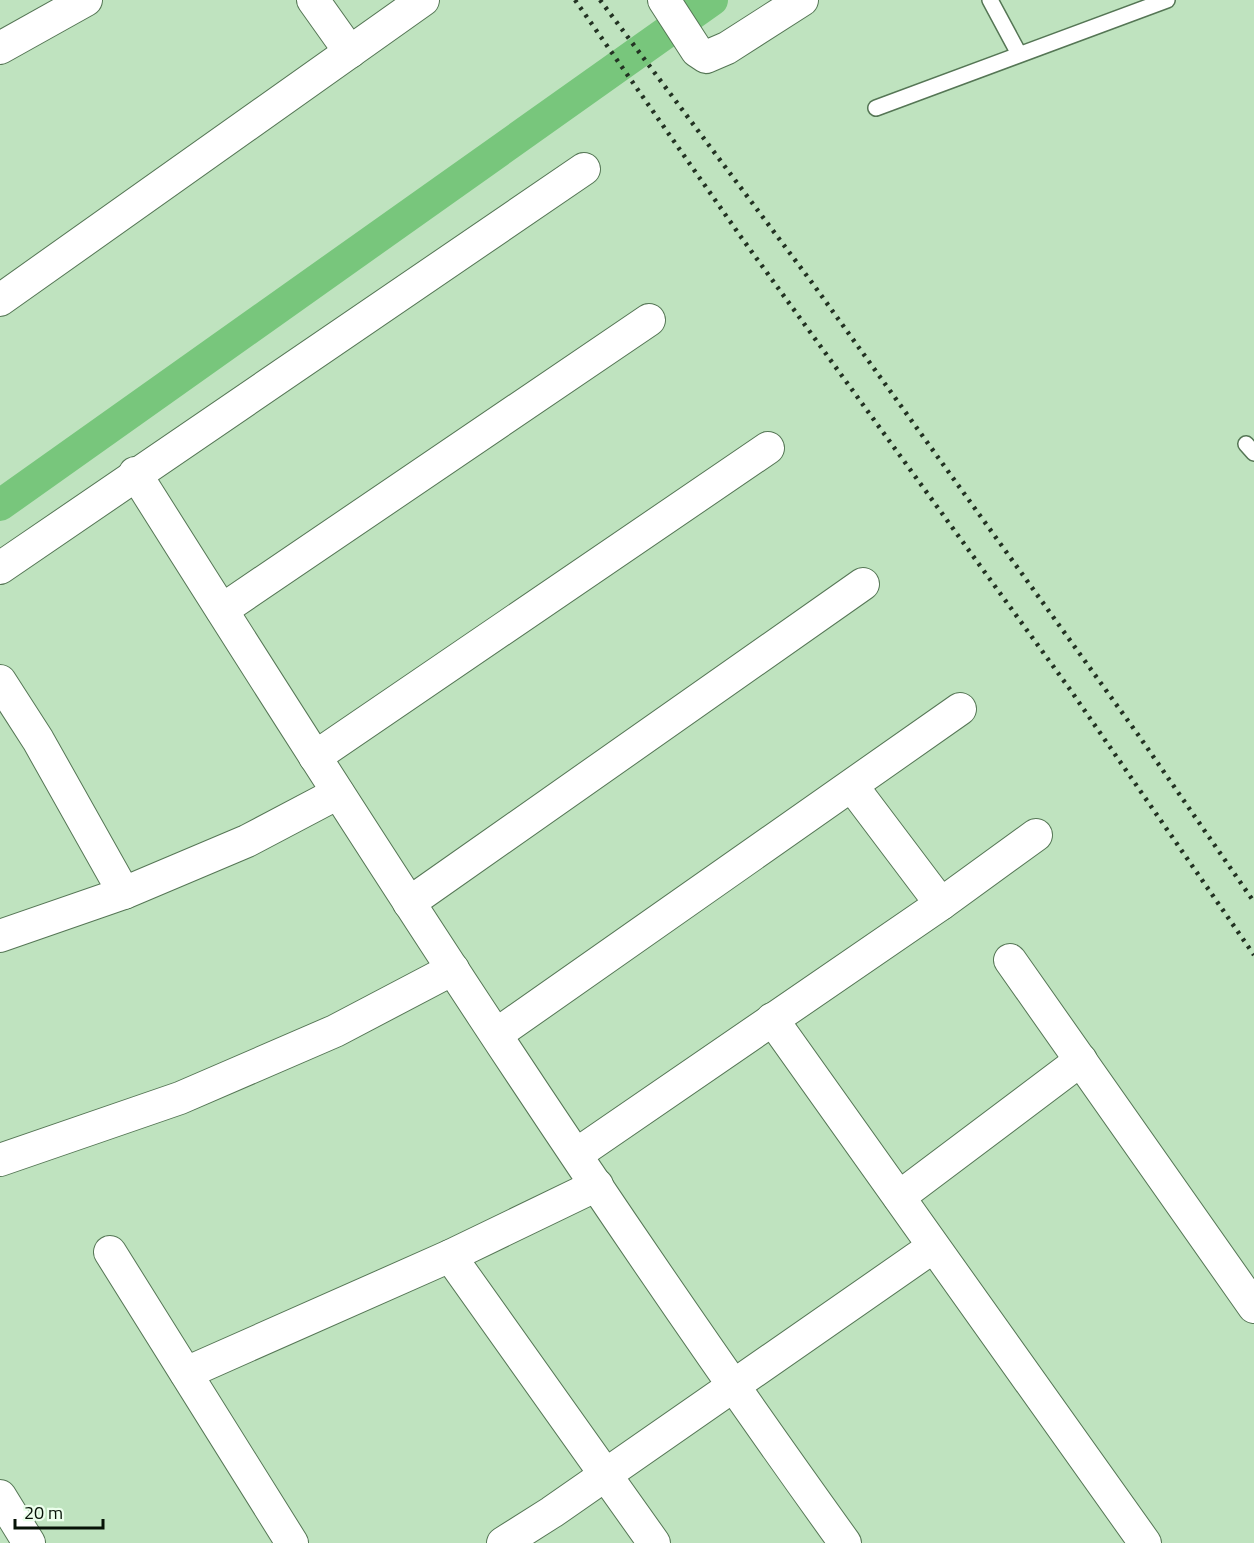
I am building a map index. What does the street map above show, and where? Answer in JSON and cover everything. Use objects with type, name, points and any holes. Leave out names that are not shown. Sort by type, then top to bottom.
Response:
[{"type":"street","points":[[0,48],[86,0]]},
{"type":"street","points":[[313,0],[350,52]]},
{"type":"street","points":[[0,300],[423,0]]},
{"type":"street","points":[[664,0],[693,45],[706,57],[716,54],[802,0]]},
{"type":"street","points":[[0,567],[135,473],[584,170]]},
{"type":"street","points":[[222,610],[649,320]]},
{"type":"street","points":[[315,757],[768,448]]},
{"type":"street","points":[[135,473],[409,903],[732,1387],[845,1543]]},
{"type":"street","points":[[409,903],[863,584]]},
{"type":"street","points":[[0,681],[38,740],[124,893]]},
{"type":"street","points":[[497,1034],[960,709]]},
{"type":"street","points":[[852,786],[941,904]]},
{"type":"street","points":[[0,936],[124,893],[247,841],[338,793]]},
{"type":"street","points":[[577,1154],[941,904],[1036,835]]},
{"type":"street","points":[[1010,960],[1254,1307]]},
{"type":"street","points":[[0,1160],[180,1098],[335,1031],[453,969]]},
{"type":"street","points":[[772,1019],[1145,1543]]},
{"type":"street","points":[[899,1197],[1081,1060]]},
{"type":"street","points":[[186,1373],[450,1256],[597,1185]]},
{"type":"street","points":[[503,1543],[605,1475],[933,1247]]},
{"type":"street","points":[[110,1252],[292,1543]]},
{"type":"street","points":[[450,1256],[654,1543]]},
{"type":"street","points":[[0,1496],[29,1543]]},
{"type":"lane","points":[[990,0],[1019,54]]},
{"type":"lane","points":[[876,108],[1167,0]]},
{"type":"waterway","points":[[0,505],[712,0]]},
{"type":"railway","points":[[575,0],[741,237],[1069,688],[1254,955]]},
{"type":"railway","points":[[600,0],[813,284],[1139,736],[1254,902]]}]
